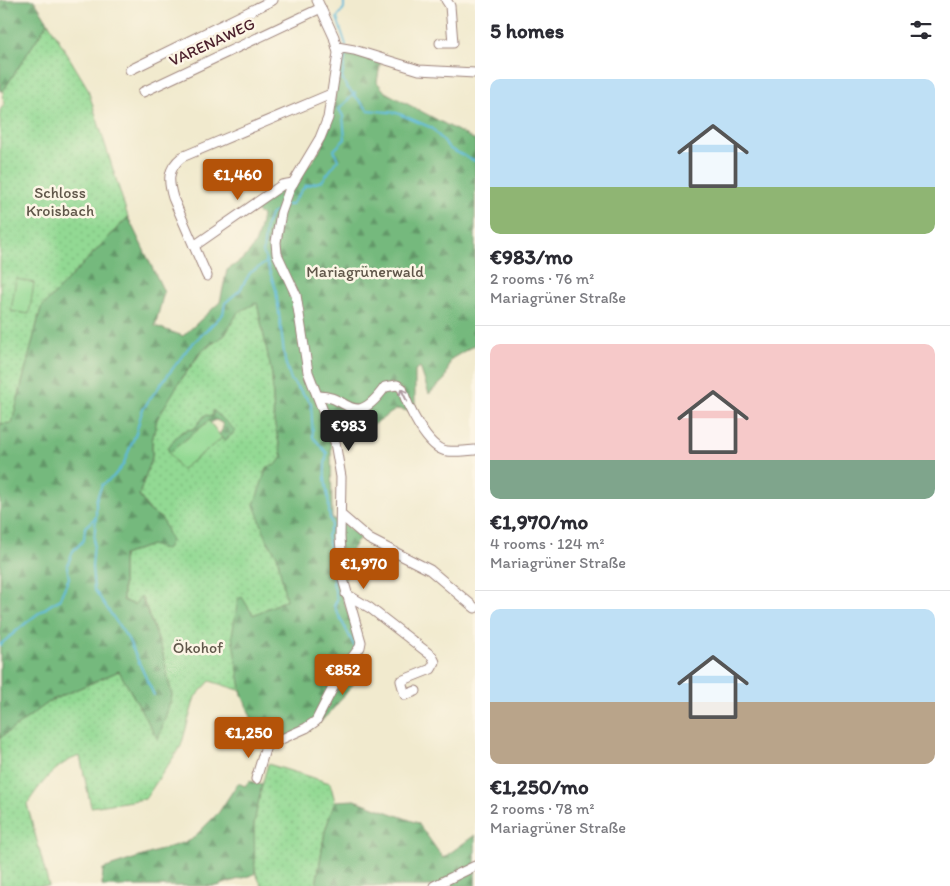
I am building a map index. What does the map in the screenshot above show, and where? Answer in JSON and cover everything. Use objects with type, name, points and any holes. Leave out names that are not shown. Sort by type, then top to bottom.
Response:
[{"type":"street","points":[[130,70],[273,0]]},
{"type":"street","points":[[440,43],[453,42],[450,6],[446,0]]},
{"type":"street","points":[[256,779],[266,746],[306,728],[316,721],[340,674],[360,647],[361,642],[346,594],[341,554],[341,477],[336,442],[308,372],[296,295],[277,254],[276,242],[281,213],[286,198],[324,129],[328,118],[331,94],[342,48],[319,4]]},
{"type":"street","name":"VARENAWEG","points":[[143,92],[319,4]]},
{"type":"street","points":[[342,48],[419,70],[475,73]]},
{"type":"street","points":[[207,276],[169,185],[171,167],[182,157],[331,94]]},
{"type":"street","points":[[194,246],[282,185],[293,183]]},
{"type":"street","points":[[318,396],[329,396],[349,408],[358,409],[375,400],[385,387],[397,385],[402,388],[416,420],[436,446],[447,452],[475,450]]},
{"type":"street","points":[[341,515],[369,539],[430,570],[475,608]]},
{"type":"street","points":[[346,594],[370,608],[432,656],[434,662],[432,669],[400,681],[405,695],[416,691]]},
{"type":"street","points":[[434,886],[475,866]]},
{"type":"green space","points":[[0,0],[34,0],[48,22],[3,91],[0,91]]},
{"type":"green space","name":"Schloss Kroisbach","points":[[48,22],[87,87],[128,217],[41,308],[12,423],[0,424],[0,110],[4,105],[3,91]]},
{"type":"green space","name":"Mariagrünerwald","points":[[341,50],[381,60],[377,82],[385,92],[475,140],[475,345],[451,359],[445,379],[429,394],[420,367],[415,370],[415,412],[397,409],[362,432],[331,437],[332,519],[339,520],[360,537],[346,558],[347,575],[340,591],[368,667],[330,713],[303,733],[266,744],[252,729],[251,717],[242,695],[232,636],[238,599],[242,597],[253,615],[286,600],[277,555],[268,542],[254,505],[267,467],[276,465],[282,457],[274,421],[272,375],[257,303],[238,312],[225,335],[202,350],[157,419],[152,441],[152,457],[139,495],[149,510],[162,519],[171,541],[166,550],[151,545],[123,555],[123,600],[134,605],[141,596],[162,650],[172,696],[158,740],[119,671],[52,700],[0,738],[0,424],[12,423],[41,308],[128,217],[164,292],[155,326],[183,336],[220,302],[227,270],[249,253],[253,247],[262,215],[257,212],[256,205],[304,170],[315,158],[323,144],[332,114]]},
{"type":"green space","points":[[16,279],[34,283],[29,314],[11,311]]},
{"type":"green space","name":"Ökohof","points":[[257,302],[272,375],[274,421],[282,457],[276,466],[268,542],[277,555],[287,600],[253,615],[242,598],[239,669],[242,691],[210,681],[195,697],[181,746],[145,799],[91,807],[80,756],[71,759],[56,769],[37,789],[27,804],[49,886],[0,886],[0,738],[52,700],[119,671],[158,739],[172,696],[162,650],[142,597],[134,606],[123,600],[123,555],[151,545],[162,519],[149,510],[139,495],[152,457],[152,441],[157,419],[171,394],[202,351],[225,335],[238,312]],"holes":[[[205,415],[213,417],[236,431],[224,441],[222,438],[182,469],[169,453],[168,448],[179,434],[194,429]]]},
{"type":"green space","points":[[213,410],[236,431],[224,441],[219,435],[223,428],[222,423],[216,420],[210,423],[209,421],[169,453],[168,448],[176,437],[182,432],[194,429],[205,415],[213,416]]},
{"type":"green space","points":[[209,421],[222,438],[181,470],[169,453]]},
{"type":"green space","points":[[268,764],[330,783],[335,801],[325,831],[316,886],[262,886],[256,873],[252,842],[256,809]]},
{"type":"green space","points":[[249,781],[262,784],[254,824],[255,874],[217,886],[102,886],[103,869],[191,840],[219,812],[238,783],[245,786]]},
{"type":"green space","points":[[355,800],[418,823],[443,858],[475,835],[475,886],[316,886],[325,831],[335,801]]},
{"type":"waterway","points":[[344,0],[344,8],[337,18],[346,45]]},
{"type":"waterway","points":[[346,52],[342,78],[346,86],[368,110],[397,113],[432,128],[450,149],[475,161]]},
{"type":"waterway","points":[[287,205],[291,205],[305,186],[322,181],[338,160],[334,150],[345,139],[343,116],[339,109],[355,93]]},
{"type":"waterway","points":[[279,210],[270,215],[266,226],[263,252],[276,290],[285,361],[291,380],[311,403],[313,437],[327,453],[325,475],[332,525],[327,536],[333,558],[333,582],[337,600],[334,606],[355,647]]},
{"type":"waterway","points":[[0,645],[37,614],[59,600],[69,578],[67,566],[73,551],[84,540],[85,527],[96,517],[96,500],[102,485],[113,477],[123,465],[136,433],[142,411],[189,347],[223,314],[225,303],[240,290],[250,273],[267,262]]},
{"type":"waterway","points":[[96,517],[92,567],[94,589],[128,639],[154,695]]}]
